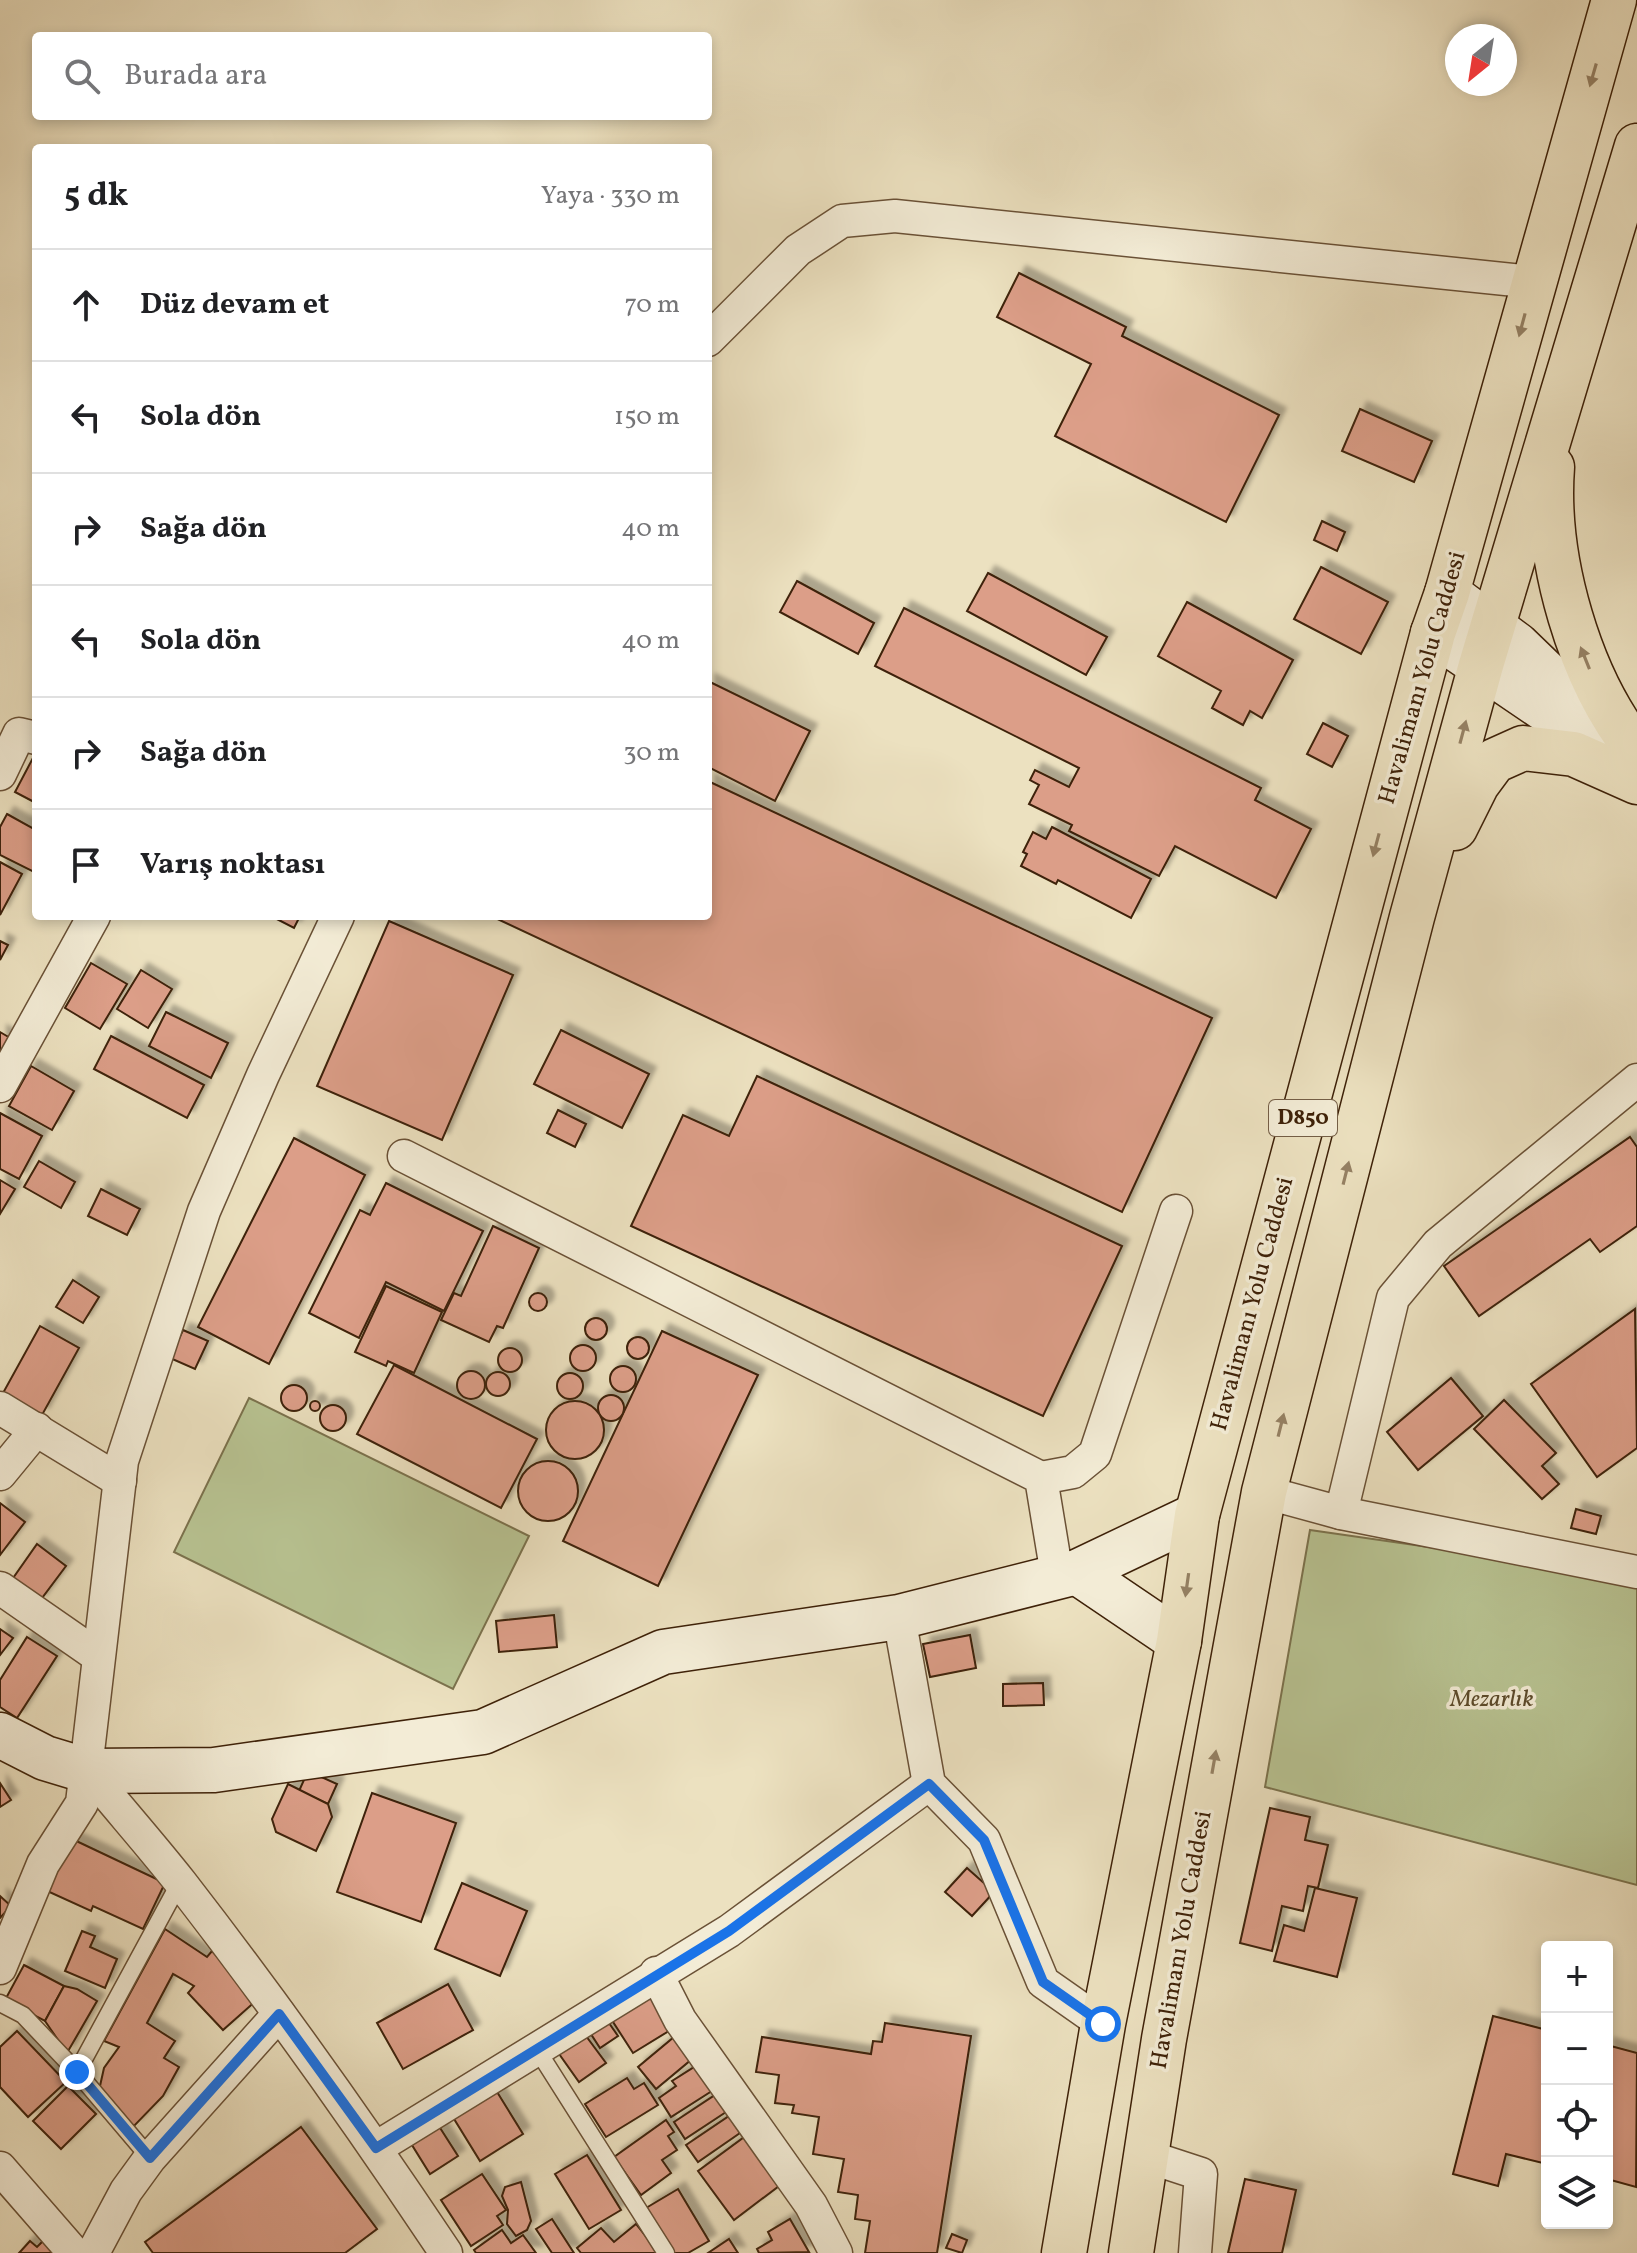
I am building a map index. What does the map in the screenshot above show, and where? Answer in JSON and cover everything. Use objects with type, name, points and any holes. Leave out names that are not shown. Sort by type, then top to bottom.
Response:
[{"type":"highway","name":"Havalimanı Yolu Caddesi","points":[[1064,2253],[1103,2024],[1179,1641],[1197,1515],[1440,613],[1614,0]]},
{"type":"highway","name":"Havalimanı Yolu Caddesi","points":[[1131,2253],[1167,2023],[1264,1492],[1412,917],[1486,646],[1637,146]]},
{"type":"highway","points":[[1557,411],[1550,495],[1560,579],[1585,660],[1625,735],[1637,750]]},
{"type":"highway","points":[[1412,917],[1477,784],[1494,761],[1523,748],[1574,754],[1637,782]]},
{"type":"street","points":[[712,336],[798,250],[842,221],[895,216],[1533,282]]},
{"type":"street","points":[[1440,613],[1486,646],[1637,772]]},
{"type":"street","points":[[1486,646],[1517,645],[1637,761]]},
{"type":"street","points":[[0,774],[19,734],[32,737]]},
{"type":"street","points":[[0,1086],[92,920]]},
{"type":"street","points":[[0,1968],[43,1864],[82,1803],[122,1461],[204,1211],[263,1075],[336,920]]},
{"type":"street","points":[[1341,1513],[1393,1298],[1438,1244],[1637,1080]]},
{"type":"street","points":[[404,1156],[1041,1478],[1073,1472],[1095,1454],[1176,1211]]},
{"type":"street","points":[[0,1408],[120,1481]]},
{"type":"street","points":[[0,1474],[37,1429]]},
{"type":"street","points":[[1041,1478],[1067,1573],[1179,1641]]},
{"type":"street","points":[[1264,1492],[1341,1513],[1637,1572]]},
{"type":"street","points":[[0,1735],[45,1758],[88,1771],[214,1770],[483,1732],[663,1652],[899,1617],[1067,1573],[1197,1515]]},
{"type":"street","points":[[0,1588],[98,1656]]},
{"type":"street","points":[[899,1617],[929,1784],[984,1840],[1043,1982],[1103,2024]]},
{"type":"street","points":[[88,1771],[180,1882],[279,2014],[376,2148],[446,2253]]},
{"type":"street","points":[[376,2148],[538,2051],[656,1973],[729,1931],[929,1784]]},
{"type":"street","points":[[656,1973],[680,2020],[811,2205],[836,2253]]},
{"type":"street","points":[[93,2253],[126,2191],[150,2158],[279,2014]]},
{"type":"street","points":[[1146,2156],[1201,2174],[1195,2253]]},
{"type":"street","points":[[0,2168],[74,2253]]},
{"type":"lane","points":[[77,2072],[180,1882]]},
{"type":"lane","points":[[0,2003],[23,2015],[77,2072],[150,2158]]},
{"type":"lane","points":[[538,2051],[666,2253]]},
{"type":"green space","points":[[249,1398],[529,1536],[453,1689],[174,1552]]},
{"type":"green space","name":"Mezarlık","points":[[1310,1530],[1596,1571],[1637,1581],[1637,1885],[1265,1787]]},
{"type":"building","points":[[1019,273],[1126,327],[1122,336],[1279,415],[1226,522],[1055,436],[1091,364],[997,317]]},
{"type":"building","points":[[1360,409],[1432,441],[1414,482],[1342,451]]},
{"type":"building","points":[[1322,521],[1345,532],[1337,551],[1314,540]]},
{"type":"building","points":[[1321,567],[1388,602],[1361,654],[1294,619]]},
{"type":"building","points":[[988,573],[1107,637],[1086,675],[967,611]]},
{"type":"building","points":[[797,581],[874,623],[858,654],[780,612]]},
{"type":"building","points":[[1187,602],[1293,660],[1262,718],[1250,711],[1243,725],[1212,708],[1221,691],[1158,656]]},
{"type":"building","points":[[904,608],[1261,788],[1255,800],[1311,829],[1276,898],[1175,846],[1159,876],[1069,831],[1072,825],[1029,804],[1039,785],[1030,780],[1035,770],[1069,787],[1079,768],[875,666]]},
{"type":"building","points":[[712,683],[810,731],[775,801],[712,769]]},
{"type":"building","points":[[1323,723],[1348,736],[1332,767],[1307,754]]},
{"type":"building","points":[[32,760],[32,801],[15,792]]},
{"type":"building","points":[[712,783],[1212,1018],[1122,1212],[500,920],[712,920]]},
{"type":"building","points":[[7,814],[32,828],[32,871],[0,855],[0,827]]},
{"type":"building","points":[[1052,827],[1151,879],[1131,918],[1058,880],[1056,884],[1021,866],[1027,854],[1023,852],[1033,832],[1046,839]]},
{"type":"building","points":[[0,862],[22,874],[0,915]]},
{"type":"building","points":[[279,920],[298,920],[294,928]]},
{"type":"building","points":[[389,921],[513,975],[442,1140],[317,1086]]},
{"type":"building","points":[[0,941],[8,945],[0,960]]},
{"type":"building","points":[[91,963],[127,984],[100,1029],[65,1008]]},
{"type":"building","points":[[141,970],[172,989],[148,1028],[117,1009]]},
{"type":"building","points":[[166,1012],[228,1043],[211,1078],[149,1046]]},
{"type":"building","points":[[561,1030],[649,1074],[622,1128],[534,1084]]},
{"type":"building","points":[[0,1032],[17,1042],[0,1073]]},
{"type":"building","points":[[111,1036],[204,1085],[187,1118],[94,1069]]},
{"type":"building","points":[[31,1066],[74,1091],[52,1130],[9,1106]]},
{"type":"building","points":[[757,1076],[1122,1246],[1043,1416],[631,1226],[683,1115],[729,1136]]},
{"type":"building","points":[[558,1110],[586,1124],[575,1147],[547,1133]]},
{"type":"building","points":[[0,1113],[42,1136],[19,1179],[0,1169]]},
{"type":"building","points":[[1630,1137],[1637,1147],[1637,1226],[1600,1252],[1590,1239],[1479,1316],[1444,1266]]},
{"type":"building","points":[[294,1138],[365,1175],[269,1364],[198,1327]]},
{"type":"building","points":[[39,1161],[75,1182],[61,1208],[24,1187]]},
{"type":"building","points":[[0,1180],[15,1189],[0,1214]]},
{"type":"building","points":[[386,1183],[483,1231],[444,1311],[386,1282],[359,1338],[309,1313],[360,1210],[370,1215]]},
{"type":"building","points":[[101,1189],[140,1209],[127,1235],[88,1216]]},
{"type":"building","points":[[493,1226],[539,1248],[503,1328],[497,1326],[489,1342],[441,1320],[454,1293],[461,1296]]},
{"type":"building","points":[[73,1280],[99,1297],[83,1323],[56,1307]]},
{"type":"building","points":[[386,1286],[442,1312],[414,1373],[388,1361],[386,1366],[355,1352]]},
{"type":"building","points":[[538,1293],[547,1302],[538,1311],[529,1302]]},
{"type":"building","points":[[1635,1309],[1637,1448],[1597,1477],[1531,1384]]},
{"type":"building","points":[[596,1318],[607,1329],[596,1340],[585,1329]]},
{"type":"building","points":[[40,1326],[79,1348],[42,1415],[3,1393]]},
{"type":"building","points":[[183,1330],[208,1341],[195,1369],[170,1358]]},
{"type":"building","points":[[662,1331],[758,1375],[658,1586],[563,1541]]},
{"type":"building","points":[[634,1337],[642,1337],[649,1348],[642,1359],[634,1359],[627,1352],[627,1344]]},
{"type":"building","points":[[583,1345],[592,1349],[596,1358],[592,1367],[583,1371],[574,1367],[570,1358],[574,1349]]},
{"type":"building","points":[[510,1348],[519,1351],[522,1360],[519,1369],[510,1372],[501,1369],[498,1360],[501,1351]]},
{"type":"building","points":[[394,1365],[537,1439],[501,1508],[357,1434]]},
{"type":"building","points":[[623,1366],[632,1370],[636,1379],[632,1388],[623,1392],[614,1388],[610,1379],[614,1370]]},
{"type":"building","points":[[471,1371],[481,1375],[485,1385],[481,1395],[471,1399],[461,1395],[457,1385],[461,1375]]},
{"type":"building","points":[[498,1372],[507,1375],[510,1384],[507,1393],[498,1396],[489,1393],[486,1384],[489,1375]]},
{"type":"building","points":[[570,1373],[579,1377],[583,1386],[579,1395],[570,1399],[561,1395],[557,1386],[561,1377]]},
{"type":"building","points":[[1451,1378],[1483,1416],[1418,1470],[1387,1432]]},
{"type":"building","points":[[294,1385],[303,1389],[307,1398],[303,1407],[294,1411],[285,1407],[281,1398],[285,1389]]},
{"type":"building","points":[[611,1395],[620,1399],[624,1408],[620,1417],[611,1421],[602,1417],[598,1408],[602,1399]]},
{"type":"building","points":[[1504,1400],[1556,1453],[1542,1466],[1559,1484],[1542,1499],[1474,1429]]},
{"type":"building","points":[[315,1401],[320,1406],[315,1411],[310,1406]]},
{"type":"building","points":[[575,1401],[586,1403],[595,1410],[602,1419],[602,1441],[595,1450],[586,1457],[575,1459],[564,1457],[555,1450],[548,1441],[546,1430],[548,1419],[555,1410],[564,1403]]},
{"type":"building","points":[[333,1405],[342,1409],[346,1418],[342,1427],[333,1431],[324,1427],[320,1418],[324,1409]]},
{"type":"building","points":[[548,1461],[560,1463],[569,1470],[576,1479],[576,1503],[569,1512],[560,1519],[548,1521],[536,1519],[527,1512],[520,1503],[518,1491],[520,1479],[527,1470],[536,1463]]},
{"type":"building","points":[[0,1503],[25,1522],[0,1555]]},
{"type":"building","points":[[1576,1509],[1601,1516],[1596,1534],[1571,1528]]},
{"type":"building","points":[[37,1544],[66,1566],[39,1602],[11,1581]]},
{"type":"building","points":[[554,1615],[557,1647],[499,1652],[496,1621]]},
{"type":"building","points":[[0,1629],[13,1638],[0,1655]]},
{"type":"building","points":[[970,1635],[976,1668],[930,1677],[923,1644]]},
{"type":"building","points":[[27,1637],[57,1656],[17,1718],[0,1707],[0,1680]]},
{"type":"building","points":[[1043,1683],[1044,1705],[1003,1706],[1003,1684]]},
{"type":"building","points":[[308,1771],[337,1784],[328,1804],[299,1791]]},
{"type":"building","points":[[0,1783],[11,1800],[0,1807]]},
{"type":"building","points":[[288,1784],[328,1804],[332,1817],[316,1851],[276,1832],[272,1819]]},
{"type":"building","points":[[372,1793],[456,1823],[421,1922],[337,1892]]},
{"type":"building","points":[[1270,1808],[1310,1817],[1305,1840],[1328,1845],[1318,1888],[1308,1886],[1303,1911],[1282,1906],[1272,1951],[1240,1943]]},
{"type":"building","points":[[70,1838],[165,1883],[143,1929],[93,1906],[91,1911],[45,1890]]},
{"type":"building","points":[[967,1868],[994,1892],[972,1916],[945,1892]]},
{"type":"building","points":[[462,1883],[527,1911],[500,1976],[435,1949]]},
{"type":"building","points":[[1315,1888],[1357,1898],[1337,1977],[1274,1961],[1284,1925],[1304,1931]]},
{"type":"building","points":[[0,1896],[11,1906],[0,1918]]},
{"type":"building","points":[[165,1929],[207,1957],[212,1951],[258,1999],[223,2030],[188,1993],[194,1986],[173,1974],[147,2023],[175,2041],[164,2058],[179,2067],[163,2096],[134,2126],[98,2095],[104,2068],[119,2047],[104,2041]]},
{"type":"building","points":[[82,1931],[95,1936],[90,1947],[117,1959],[105,1988],[65,1971]]},
{"type":"building","points":[[24,1965],[64,1986],[45,2021],[5,2000]]},
{"type":"building","points":[[448,1984],[473,2030],[403,2069],[377,2023]]},
{"type":"building","points":[[650,1984],[677,2026],[633,2053],[606,2011]]},
{"type":"building","points":[[64,1986],[77,1989],[97,2001],[67,2053],[45,2021]]},
{"type":"building","points":[[602,2013],[618,2036],[600,2048],[585,2025]]},
{"type":"building","points":[[1493,2016],[1541,2028],[1541,2163],[1506,2154],[1498,2186],[1453,2174]]},
{"type":"building","points":[[885,2023],[971,2036],[937,2253],[865,2253],[870,2221],[855,2219],[858,2195],[838,2192],[844,2159],[813,2154],[819,2117],[792,2113],[794,2105],[775,2103],[779,2075],[756,2072],[762,2037],[871,2054],[873,2041],[882,2042]]},
{"type":"building","points":[[17,2031],[66,2082],[28,2117],[0,2087],[0,2047]]},
{"type":"building","points":[[583,2032],[606,2063],[579,2082],[557,2051]]},
{"type":"building","points":[[674,2037],[692,2059],[656,2089],[638,2067]]},
{"type":"building","points":[[1613,2047],[1637,2053],[1636,2187],[1613,2181]]},
{"type":"building","points":[[699,2064],[715,2089],[671,2117],[659,2098],[676,2086],[672,2081]]},
{"type":"building","points":[[627,2078],[634,2089],[644,2083],[658,2105],[606,2137],[585,2104]]},
{"type":"building","points":[[68,2086],[96,2114],[61,2149],[33,2121]]},
{"type":"building","points":[[494,2087],[523,2134],[480,2161],[451,2114]]},
{"type":"building","points":[[715,2095],[726,2112],[685,2139],[674,2122]]},
{"type":"building","points":[[729,2116],[740,2133],[698,2162],[686,2145]]},
{"type":"building","points":[[435,2120],[458,2156],[430,2174],[407,2137]]},
{"type":"building","points":[[666,2120],[674,2132],[668,2136],[677,2150],[662,2160],[671,2173],[641,2195],[614,2157]]},
{"type":"building","points":[[301,2127],[377,2229],[345,2253],[153,2253],[145,2242]]},
{"type":"building","points":[[747,2135],[783,2183],[734,2220],[698,2171]]},
{"type":"building","points":[[587,2155],[621,2210],[589,2229],[555,2174]]},
{"type":"building","points":[[482,2174],[506,2210],[497,2216],[503,2225],[471,2246],[441,2200]]},
{"type":"building","points":[[1245,2179],[1296,2190],[1282,2253],[1228,2253]]},
{"type":"building","points":[[521,2182],[531,2221],[527,2230],[516,2236],[507,2224],[508,2210],[502,2196],[505,2187]]},
{"type":"building","points":[[678,2189],[709,2241],[688,2253],[673,2253],[646,2208]]},
{"type":"building","points":[[552,2219],[574,2253],[552,2253],[536,2229]]},
{"type":"building","points":[[790,2219],[809,2252],[759,2253],[757,2249],[772,2240],[768,2232]]},
{"type":"building","points":[[636,2224],[659,2253],[581,2253],[577,2248],[601,2228],[614,2242]]},
{"type":"building","points":[[502,2230],[511,2243],[523,2235],[536,2253],[476,2253],[474,2250]]},
{"type":"building","points":[[952,2234],[967,2240],[962,2253],[946,2248]]},
{"type":"building","points":[[729,2239],[738,2253],[708,2253]]},
{"type":"building","points":[[30,2241],[37,2247],[43,2241],[56,2253],[19,2253]]},
{"type":"route","points":[[77,2072],[150,2158],[279,2014],[376,2148],[538,2051],[656,1973],[729,1931],[929,1784],[984,1840],[1043,1982],[1103,2024]]}]
